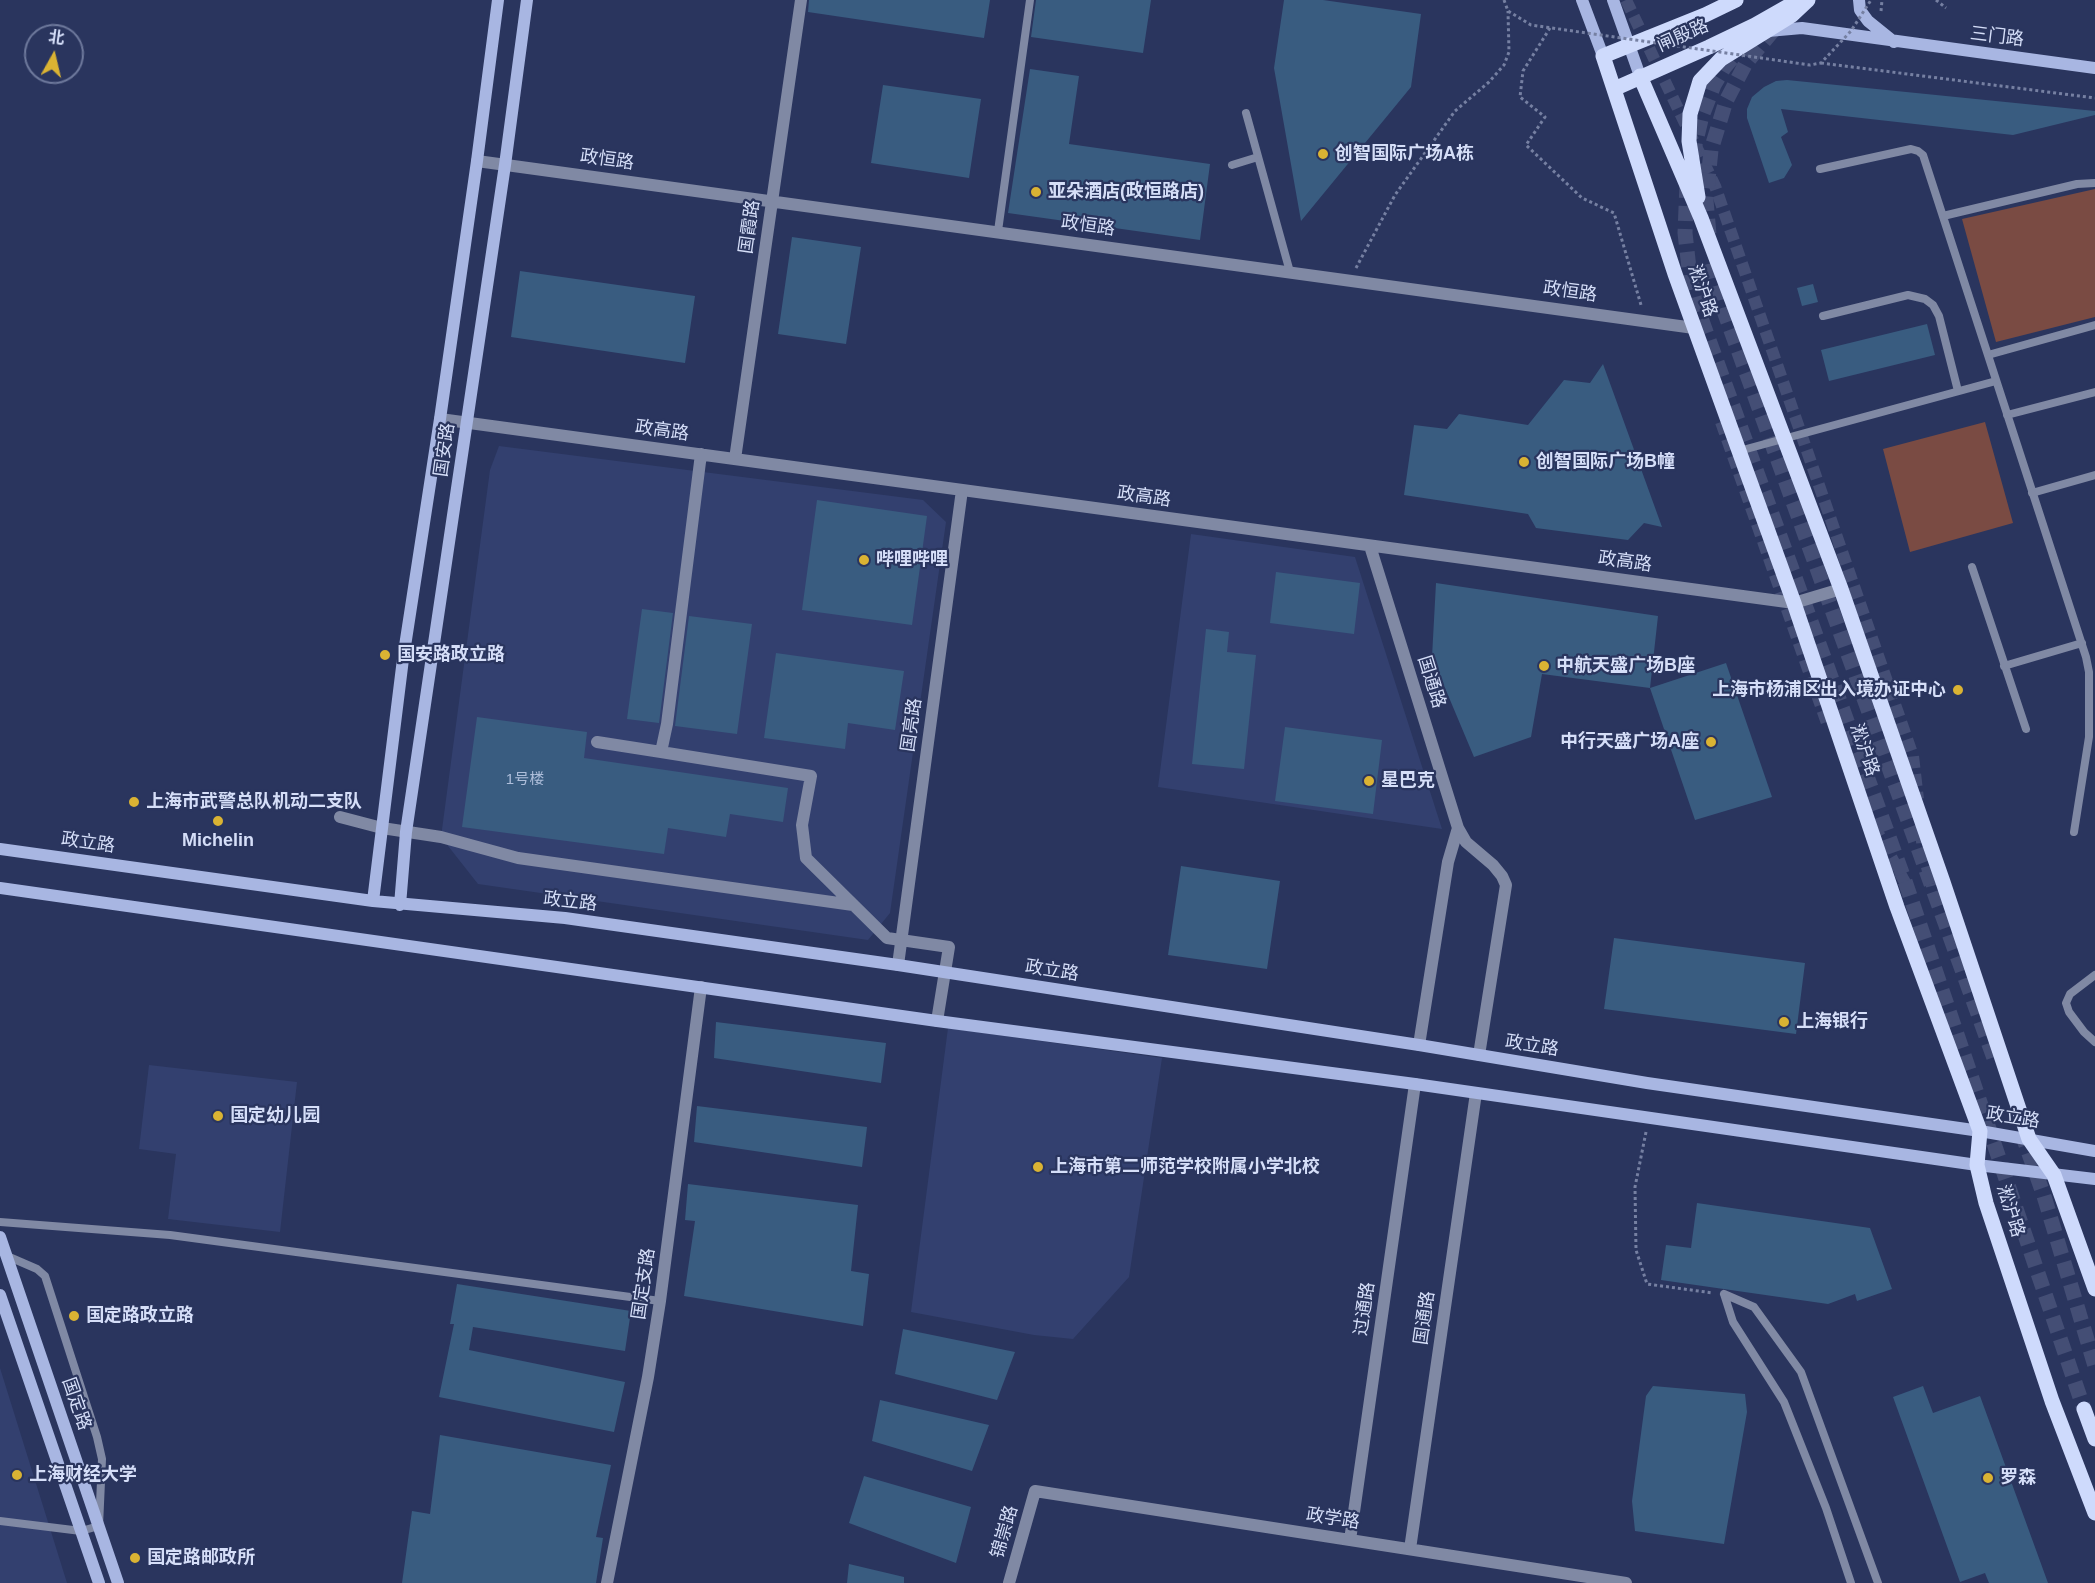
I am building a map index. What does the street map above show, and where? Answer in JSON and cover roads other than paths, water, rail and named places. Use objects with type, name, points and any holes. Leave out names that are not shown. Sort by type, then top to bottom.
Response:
[{"type":"main road","name":"国安路","points":[[373,902],[403,659],[440,419],[498,0]]},
{"type":"main road","name":"国安路","points":[[400,905],[406,832],[505,165],[527,0]]},
{"type":"main road","name":"淞沪路","points":[[1582,0],[1694,328],[1794,603],[1897,907],[1980,1131],[1977,1165],[1986,1203],[2052,1401],[2095,1513]]},
{"type":"main road","name":"淞沪路","points":[[1613,0],[1640,76],[1701,218],[1840,589],[1943,882],[2029,1139],[2054,1174],[2095,1288]]},
{"type":"main road","name":"闸殷路","points":[[1603,56],[1736,0]]},
{"type":"main road","name":"闸殷路","points":[[1614,89],[1755,25],[1798,0]]},
{"type":"main road","points":[[1701,218],[1689,141],[1690,114],[1700,81],[1721,59],[1792,15],[1808,0]]},
{"type":"main road","points":[[1859,0],[1860,10],[1868,21],[1895,42]]},
{"type":"main road","name":"三门路","points":[[1708,47],[1766,31],[1802,28],[2095,68]]},
{"type":"main road","name":"政立路","points":[[0,849],[373,902],[565,918],[898,965],[1419,1045],[1647,1083],[2095,1150]]},
{"type":"main road","points":[[0,888],[938,1021],[1415,1084],[1977,1165],[2095,1179]]},
{"type":"main road","name":"国定路","points":[[0,1237],[118,1583]]},
{"type":"main road","name":"国定路","points":[[0,1295],[99,1583]]},
{"type":"main road","points":[[2084,1409],[2095,1439]]},
{"type":"street","name":"国霞路","points":[[735,459],[801,0]]},
{"type":"street","name":"政恒路","points":[[477,161],[1694,328]]},
{"type":"street","name":"政高路","points":[[440,419],[1794,603],[1840,589]]},
{"type":"street","points":[[661,752],[671,692],[701,454]]},
{"type":"street","name":"国亮路","points":[[898,965],[962,490]]},
{"type":"street","name":"国通路","points":[[1370,546],[1458,828],[1466,842],[1493,865],[1506,885],[1479,1055]]},
{"type":"street","points":[[597,742],[811,776],[802,825],[806,858],[887,939],[949,947],[938,1021]]},
{"type":"street","points":[[340,817],[382,828],[441,837],[518,858],[853,905]]},
{"type":"street","points":[[1419,1045],[1448,862],[1458,828]]},
{"type":"street","name":"国定支路","points":[[607,1583],[648,1377],[660,1301],[701,987]]},
{"type":"street","name":"过通路","points":[[1350,1540],[1415,1084]]},
{"type":"street","name":"国通路","points":[[1410,1549],[1476,1093]]},
{"type":"street","name":"政学路","points":[[1035,1491],[1626,1583]]},
{"type":"street","name":"锦崇路","points":[[1009,1583],[1035,1491]]},
{"type":"lane","points":[[998,231],[1030,0]]},
{"type":"lane","points":[[1246,113],[1290,272]]},
{"type":"lane","points":[[1820,169],[1911,149],[1923,155],[2082,643],[2091,658],[2089,737],[2074,832]]},
{"type":"lane","points":[[1232,165],[1258,157]]},
{"type":"lane","points":[[1943,216],[2077,184],[2095,183]]},
{"type":"lane","points":[[1823,316],[1908,295],[1925,299],[1933,305],[1939,316],[1958,392]]},
{"type":"lane","points":[[1988,355],[2095,325]]},
{"type":"lane","points":[[1739,451],[1996,381]]},
{"type":"lane","points":[[2007,415],[2095,392]]},
{"type":"lane","points":[[2032,493],[2095,475]]},
{"type":"lane","points":[[1972,567],[2026,729]]},
{"type":"lane","points":[[2004,666],[2082,643]]},
{"type":"lane","points":[[2095,975],[2070,994],[2066,1003],[2069,1012],[2095,1042]]},
{"type":"lane","points":[[0,1222],[170,1235],[660,1301]]},
{"type":"lane","points":[[0,1521],[81,1531],[99,1526],[102,1460],[60,1318],[45,1276],[37,1269],[7,1256]]},
{"type":"lane","points":[[1851,1583],[1826,1508],[1784,1402],[1733,1322],[1724,1294],[1754,1307],[1801,1372],[1878,1583]]},
{"type":"tunnel","points":[[1626,0],[1715,186],[1913,756],[1918,799]]},
{"type":"tunnel","points":[[1709,234],[1706,200],[1711,150],[1726,101],[1746,63],[1776,27]]},
{"type":"tunnel","points":[[1692,157],[1702,116],[1714,85],[1724,68],[1740,49]]},
{"type":"tunnel","points":[[1687,183],[1685,233],[1690,277],[1701,318],[1906,884],[2084,1409]]},
{"type":"tunnel","points":[[1712,263],[1724,311],[1995,1061]]},
{"type":"tunnel","points":[[1721,422],[1828,726]]},
{"type":"tunnel","points":[[1874,826],[1906,884]]},
{"type":"tunnel","points":[[1921,831],[1923,852],[1932,886]]},
{"type":"tunnel","points":[[2021,1131],[2044,1196],[2095,1366]]},
{"type":"place","name":"创智国际广场A栋","points":[[1323,154]]},
{"type":"place","name":"亚朵酒店(政恒路店)","points":[[1036,192]]},
{"type":"place","name":"创智国际广场B幢","points":[[1524,462]]},
{"type":"place","name":"哔哩哔哩","points":[[864,560]]},
{"type":"place","name":"国安路政立路","points":[[385,655]]},
{"type":"place","name":"中航天盛广场B座","points":[[1544,666]]},
{"type":"place","name":"上海市杨浦区出入境办证中心","points":[[1958,690]]},
{"type":"place","name":"中行天盛广场A座","points":[[1711,742]]},
{"type":"place","name":"星巴克","points":[[1369,781]]},
{"type":"place","name":"上海市武警总队机动二支队","points":[[134,802]]},
{"type":"place","name":"Michelin","points":[[218,821]]},
{"type":"place","name":"上海银行","points":[[1784,1022]]},
{"type":"place","name":"国定幼儿园","points":[[218,1116]]},
{"type":"place","name":"上海市第二师范学校附属小学北校","points":[[1038,1167]]},
{"type":"place","name":"国定路政立路","points":[[74,1316]]},
{"type":"place","name":"上海财经大学","points":[[17,1475]]},
{"type":"place","name":"罗森","points":[[1988,1478]]},
{"type":"place","name":"国定路邮政所","points":[[135,1558]]}]
